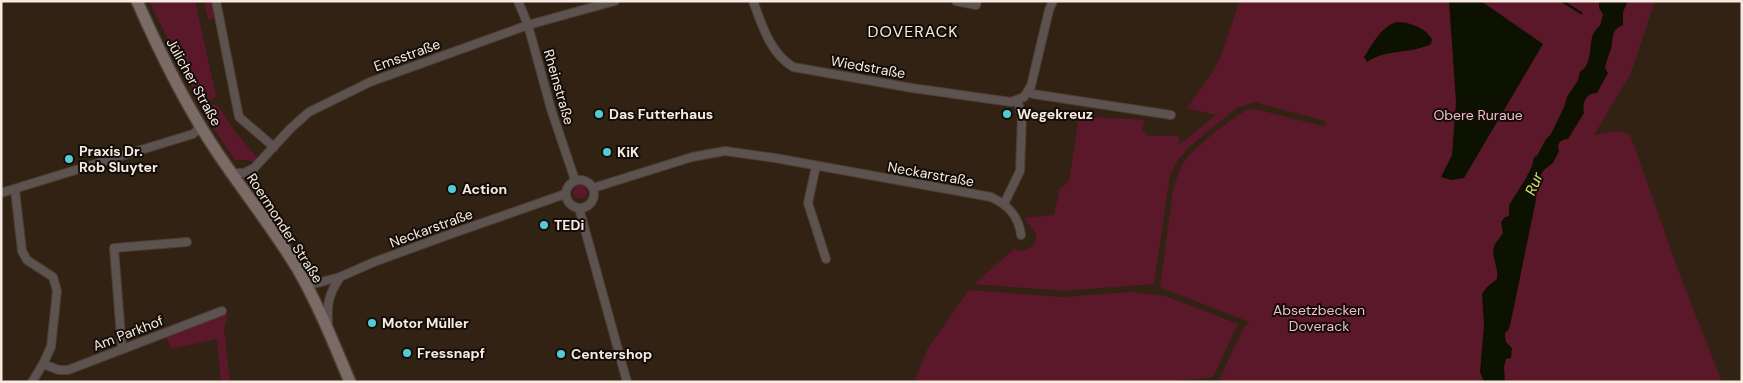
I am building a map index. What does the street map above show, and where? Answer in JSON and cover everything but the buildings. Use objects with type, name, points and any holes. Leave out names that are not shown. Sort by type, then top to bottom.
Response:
[{"type":"main road","name":"Jülicher Straße","points":[[137,1],[155,41],[201,127],[232,173]]},
{"type":"main road","name":"Roermonder Straße","points":[[232,173],[256,206],[306,286],[328,330],[350,382]]},
{"type":"street","points":[[216,1],[239,117],[274,147]]},
{"type":"street","name":"Rheinstraße","points":[[518,1],[528,25],[551,109],[575,180]]},
{"type":"street","name":"Emsstraße","points":[[232,173],[244,173],[254,168],[291,128],[309,112],[370,82],[528,25],[615,1]]},
{"type":"street","name":"Wiedstraße","points":[[753,1],[765,33],[774,49],[786,62],[793,66],[912,88],[1011,102],[1017,100]]},
{"type":"street","points":[[956,1],[976,5],[976,1]]},
{"type":"street","points":[[1021,235],[1020,226],[1013,213],[1004,204],[1020,171],[1022,116],[1017,100],[1024,97],[1031,86],[1049,10],[1053,1]]},
{"type":"street","points":[[1028,91],[1032,94],[1171,115]]},
{"type":"street","points":[[1,193],[194,134],[201,127]]},
{"type":"street","name":"Neckarstraße","points":[[592,188],[692,157],[725,151],[775,158],[992,197],[1004,204]]},
{"type":"street","points":[[816,166],[808,203],[826,259]]},
{"type":"street","points":[[579,208],[591,202],[594,193],[585,180],[575,180],[570,183],[565,194],[569,203],[579,208],[627,382]]},
{"type":"street","points":[[15,190],[22,251],[27,260],[53,277],[57,291],[50,347],[43,364],[32,382]]},
{"type":"street","name":"Neckarstraße","points":[[306,286],[340,277],[374,262],[565,194]]},
{"type":"street","points":[[122,349],[114,248],[187,242]]},
{"type":"street","points":[[328,330],[330,293],[340,277]]},
{"type":"street","name":"Am Parkhof","points":[[43,364],[60,370],[68,370],[222,311]]},
{"type":"green space","points":[[149,1],[195,1],[216,96],[211,100],[198,103],[189,80]]},
{"type":"green space","points":[[204,1],[211,1],[214,18],[208,19]]},
{"type":"green space","points":[[1238,1],[1655,1],[1631,73],[1594,135],[1619,131],[1631,137],[1678,270],[1722,382],[1218,382],[1243,329],[1249,322],[1160,287],[1173,190],[1181,166],[1190,154],[1216,131],[1246,110],[1255,109],[1326,127],[1325,121],[1254,102],[1237,108],[1190,146],[1178,160],[1170,175],[1154,284],[1062,291],[974,284],[1014,249],[1023,251],[1034,245],[1036,241],[1035,233],[1024,218],[1054,215],[1060,188],[1069,182],[1079,116],[1145,120],[1142,129],[1148,136],[1178,136],[1180,144],[1216,115],[1187,108],[1212,73],[1221,56],[1239,3]]},
{"type":"green space","points":[[213,104],[218,106],[234,130],[257,158],[252,162],[235,160],[202,111]]},
{"type":"green space","points":[[580,185],[585,187],[587,192],[585,197],[580,199],[575,197],[573,192],[575,187]]},
{"type":"green space","points":[[969,290],[1062,297],[1131,292],[1165,296],[1238,324],[1213,377],[1169,382],[914,382],[928,348]]},
{"type":"green space","points":[[228,313],[224,329],[230,382],[221,382],[217,339],[171,349],[166,336]]},
{"type":"water","points":[[1449,1],[1481,1],[1543,44],[1464,178],[1452,180],[1441,177],[1452,155],[1456,102]]},
{"type":"water","points":[[1599,1],[1628,1],[1623,12],[1623,25],[1616,29],[1613,35],[1605,68],[1608,73],[1597,93],[1593,93],[1585,100],[1584,113],[1568,139],[1560,142],[1558,146],[1559,151],[1553,163],[1541,174],[1541,182],[1537,188],[1531,210],[1519,224],[1507,285],[1505,335],[1506,342],[1512,348],[1511,358],[1506,359],[1504,367],[1505,382],[1484,382],[1480,372],[1484,326],[1482,294],[1497,279],[1493,251],[1503,233],[1501,222],[1505,217],[1509,216],[1509,205],[1525,180],[1534,157],[1537,156],[1546,139],[1551,134],[1567,97],[1578,80],[1580,72],[1588,62],[1591,42],[1595,30],[1600,26],[1603,14],[1599,8]]},
{"type":"water","points":[[1399,22],[1422,29],[1432,39],[1431,44],[1382,55],[1367,62],[1364,57],[1379,35],[1388,26]]},
{"type":"waterway","points":[[1562,1],[1581,13]]},
{"type":"waterway","name":"Rur","points":[[1502,325],[1528,199]]},
{"type":"place","name":"Das Futterhaus","points":[[599,114]]},
{"type":"place","name":"Wegekreuz","points":[[1007,114]]},
{"type":"place","name":"KiK","points":[[607,152]]},
{"type":"place","name":"Praxis Dr. Rob Sluyter","points":[[69,159]]},
{"type":"place","name":"Action","points":[[452,189]]},
{"type":"place","name":"TEDi","points":[[544,225]]},
{"type":"place","name":"Motor Müller","points":[[372,323]]},
{"type":"place","name":"Fressnapf","points":[[407,353]]},
{"type":"place","name":"Centershop","points":[[561,354]]},
{"type":"district","name":"DOVERACK","points":[[913,31]]},
{"type":"park label","name":"Obere Ruraue","points":[[1478,115]]},
{"type":"park label","name":"Absetzbecken Doverack","points":[[1319,318]]}]
